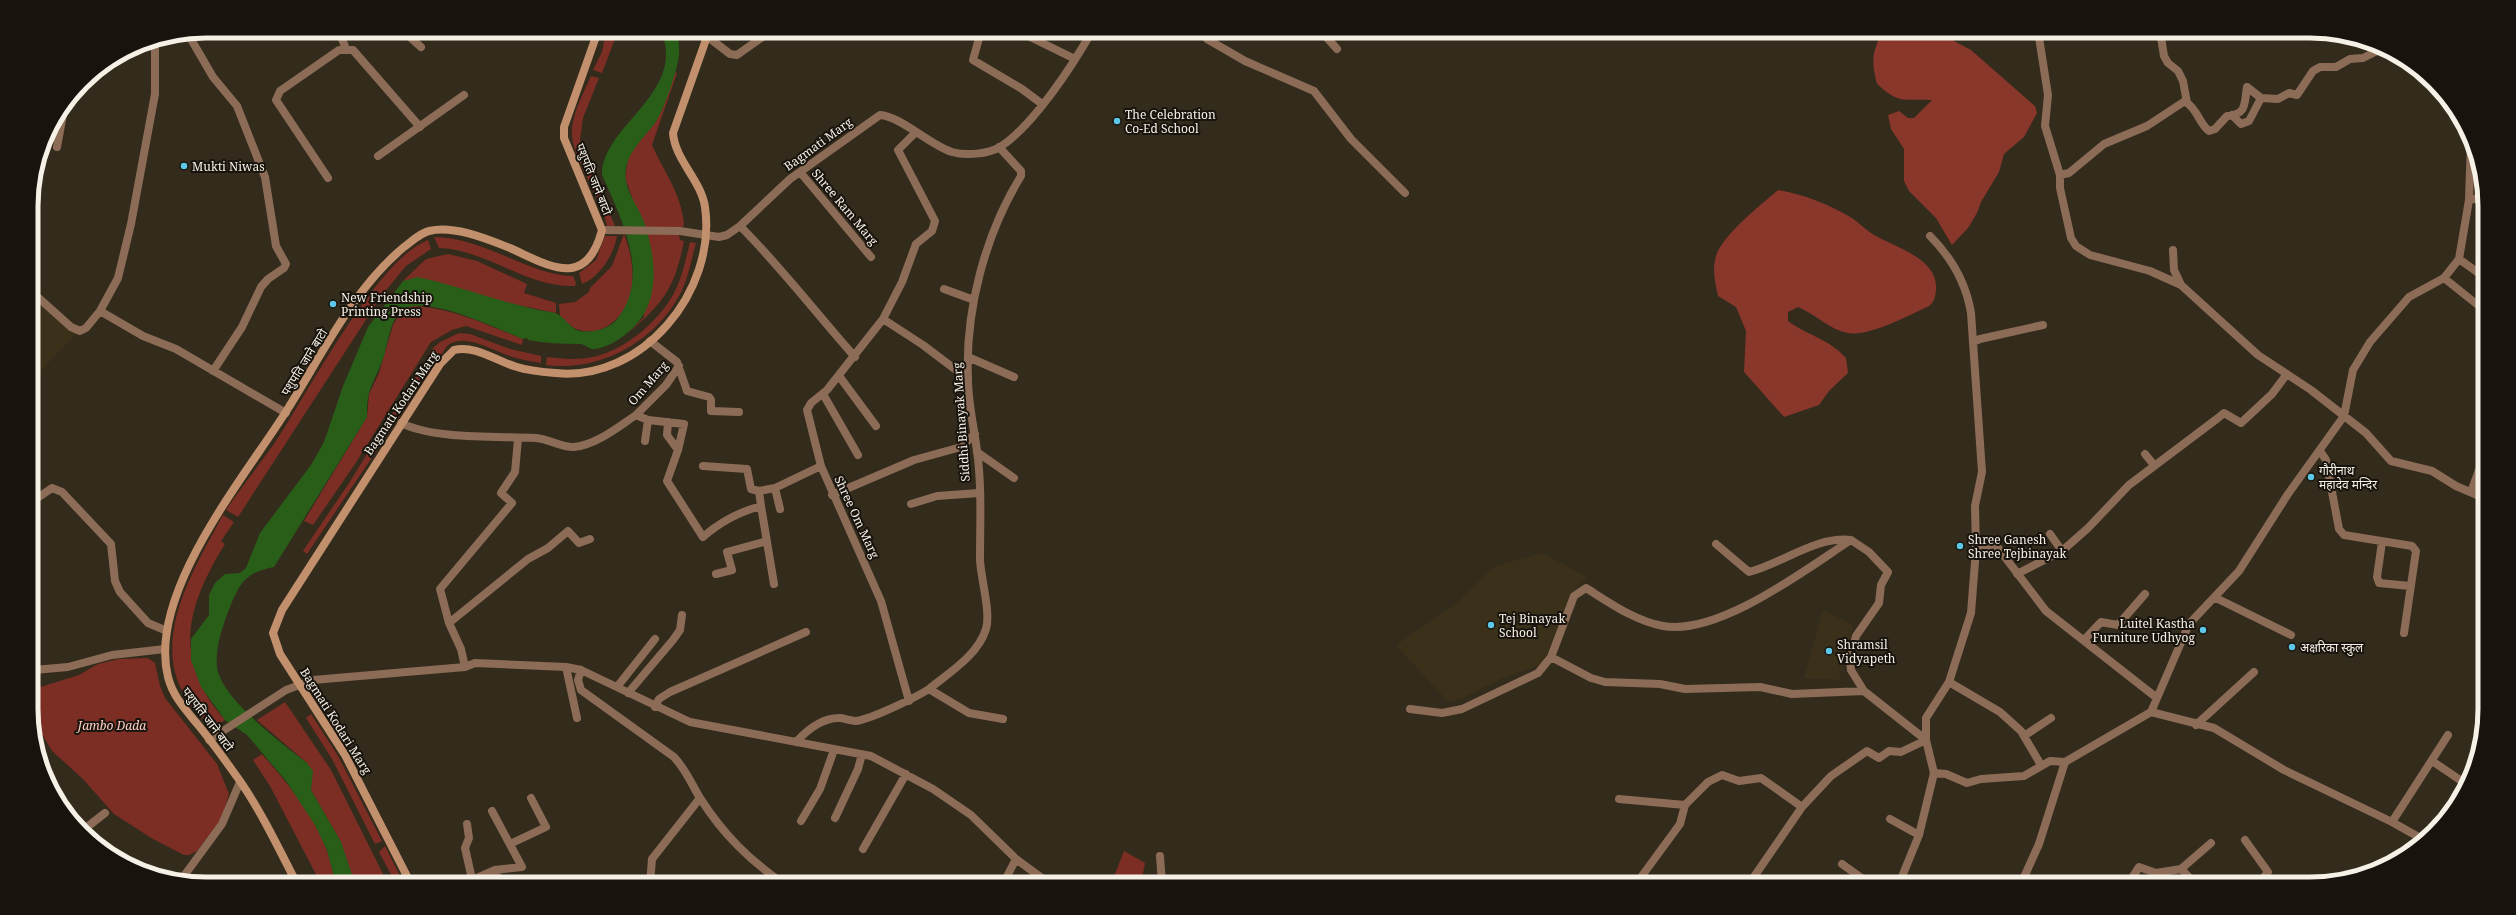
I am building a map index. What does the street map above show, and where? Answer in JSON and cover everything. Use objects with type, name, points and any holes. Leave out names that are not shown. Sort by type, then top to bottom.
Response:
[{"type":"main road","name":"पशुपति जाने बाटो","points":[[293,877],[260,813],[240,782],[180,704],[172,690],[165,664],[165,650],[168,631],[181,586],[220,509],[286,413],[365,290],[391,259],[423,234],[444,230],[470,235],[510,248],[539,263],[564,269],[572,268],[591,254],[602,230],[564,138],[568,113],[592,55],[596,38]]},
{"type":"main road","name":"Bagmati Kodari Marg","points":[[407,877],[345,755],[299,684],[274,641],[273,633],[276,622],[312,560],[401,423],[440,364],[454,350],[473,349],[524,368],[582,374],[611,366],[650,341],[671,320],[688,297],[698,271],[705,235],[706,219],[702,195],[676,149],[673,133],[707,38]]},
{"type":"street","points":[[190,38],[212,77],[237,106],[265,177],[276,246],[286,264],[261,287],[242,327],[212,371]]},
{"type":"street","points":[[342,38],[346,48]]},
{"type":"street","points":[[411,38],[421,47]]},
{"type":"street","points":[[712,38],[730,54],[737,55],[761,38]]},
{"type":"street","points":[[979,38],[973,60],[1022,89],[1042,104]]},
{"type":"street","points":[[1032,38],[1075,59]]},
{"type":"street","points":[[999,147],[1042,104],[1075,59],[1088,38]]},
{"type":"street","points":[[1206,38],[1245,61],[1314,91],[1351,139],[1405,193]]},
{"type":"street","points":[[1327,38],[1337,49]]},
{"type":"street","points":[[2039,38],[2048,95],[2045,126],[2060,175],[2060,188],[2070,238],[2076,246],[2090,255],[2150,271],[2181,285],[2258,356],[2287,374],[2366,433],[2390,461],[2432,471],[2478,495]]},
{"type":"street","points":[[2161,38],[2164,56],[2168,64],[2178,71],[2183,81],[2187,103]]},
{"type":"street","points":[[38,297],[71,327],[80,331],[86,328],[100,311],[118,278],[131,224],[155,94],[155,46]]},
{"type":"street","points":[[328,178],[276,100],[280,91],[339,50],[346,48],[353,50],[420,127]]},
{"type":"street","points":[[2060,175],[2069,173],[2104,144],[2147,126],[2172,108],[2185,101],[2197,112],[2205,128],[2209,131],[2215,129],[2227,116],[2239,115],[2243,111],[2247,87],[2261,98],[2278,99],[2288,93],[2297,95],[2313,71],[2320,67],[2336,67],[2350,59],[2363,58],[2376,52]]},
{"type":"street","points":[[378,156],[464,95]]},
{"type":"street","points":[[2232,116],[2241,124],[2249,121],[2261,98]]},
{"type":"street","name":"Bagmati Marg","points":[[602,230],[680,231],[705,235],[727,235],[740,226],[790,179],[880,116],[888,116],[915,133],[953,152],[969,154],[999,147]]},
{"type":"street","points":[[57,147],[62,119]]},
{"type":"street","name":"Shree Om Marg","points":[[909,701],[882,601],[832,495],[821,466],[807,410],[811,403],[823,394],[855,357],[883,319],[902,282],[916,244],[935,226],[935,221],[898,150],[915,133]]},
{"type":"street","name":"Siddhi Binayak Marg","points":[[796,742],[813,726],[839,718],[856,721],[909,701],[929,689],[976,650],[986,628],[988,617],[980,574],[978,452],[968,379],[968,357],[974,300],[996,225],[1003,207],[1021,176],[1021,171],[999,147]]},
{"type":"street","points":[[2025,877],[2039,844],[2065,762],[2151,712],[2189,624],[2216,598],[2238,571],[2288,494],[2344,416],[2353,370],[2370,342],[2409,297],[2444,278],[2459,258],[2469,200],[2470,157]]},
{"type":"street","name":"Shree Ram Marg","points":[[800,172],[871,258]]},
{"type":"street","points":[[2469,200],[2478,198]]},
{"type":"street","points":[[740,226],[773,258],[826,326],[855,357]]},
{"type":"street","points":[[1902,877],[1919,835],[1934,773],[1926,740],[1926,718],[1949,682],[1971,613],[1976,549],[1975,506],[1982,472],[1973,342],[1968,295],[1952,262],[1930,236]]},
{"type":"street","points":[[2173,250],[2174,270],[2181,285]]},
{"type":"street","points":[[2459,258],[2478,272]]},
{"type":"street","points":[[2444,278],[2478,305]]},
{"type":"street","points":[[944,289],[974,300]]},
{"type":"street","points":[[100,311],[143,336],[176,349],[286,413]]},
{"type":"street","points":[[883,319],[923,345],[968,379]]},
{"type":"street","points":[[1973,342],[1980,339],[2043,325]]},
{"type":"street","name":"Om Marg","points":[[650,341],[679,366],[687,392],[709,397],[711,400],[711,411],[739,412]]},
{"type":"street","points":[[968,357],[1014,376]]},
{"type":"street","name":"Om Marg","points":[[679,366],[666,385],[636,415],[648,420],[684,424],[678,450],[668,481],[703,537],[713,528],[743,511],[761,506]]},
{"type":"street","points":[[2017,574],[2062,550],[2088,528],[2129,485],[2154,464],[2224,413],[2241,423],[2272,394],[2287,374]]},
{"type":"street","points":[[839,376],[876,426]]},
{"type":"street","points":[[823,394],[858,455]]},
{"type":"street","points":[[401,423],[413,429],[473,437],[554,441],[565,446],[574,447],[600,438],[636,415]]},
{"type":"street","points":[[645,441],[648,420]]},
{"type":"street","points":[[668,422],[667,435],[678,450]]},
{"type":"street","points":[[832,495],[914,460],[961,447],[975,434]]},
{"type":"street","points":[[465,667],[461,649],[448,624],[440,589],[512,504],[501,493],[515,472],[518,439]]},
{"type":"street","points":[[2320,451],[2326,460],[2339,529],[2351,537],[2412,546],[2416,551],[2404,634]]},
{"type":"street","points":[[978,452],[1014,478]]},
{"type":"street","points":[[2146,454],[2154,464]]},
{"type":"street","points":[[703,466],[747,469],[751,489],[759,491],[774,488],[821,466]]},
{"type":"street","points":[[2471,492],[2478,473]]},
{"type":"street","points":[[38,498],[52,488],[62,492],[111,544],[115,581],[120,592],[148,623],[168,631]]},
{"type":"street","points":[[774,488],[780,509]]},
{"type":"street","points":[[759,491],[774,584]]},
{"type":"street","points":[[911,504],[937,496],[979,493]]},
{"type":"street","points":[[448,624],[528,559],[548,548],[568,531],[579,544],[590,539]]},
{"type":"street","points":[[2050,534],[2062,550]]},
{"type":"street","points":[[1716,544],[1749,572],[1764,568],[1823,542],[1838,538],[1852,540],[1869,552],[1888,572],[1881,585],[1879,603],[1859,631],[1850,660],[1851,670],[1864,692],[1926,740]]},
{"type":"street","points":[[1410,709],[1442,713],[1462,709],[1538,673],[1551,657],[1574,596],[1586,588],[1624,611],[1647,621],[1664,626],[1697,624],[1725,614],[1779,588],[1852,540]]},
{"type":"street","points":[[716,574],[732,570],[727,552],[767,541]]},
{"type":"street","points":[[2382,542],[2377,577],[2379,583],[2410,586]]},
{"type":"street","points":[[1976,549],[1995,544],[2046,611],[2157,698]]},
{"type":"street","points":[[2084,640],[2101,622],[2118,625],[2145,594]]},
{"type":"street","points":[[2216,598],[2291,635]]},
{"type":"street","points":[[628,693],[674,640],[680,630],[682,615]]},
{"type":"street","points":[[655,707],[659,699],[670,692],[806,632]]},
{"type":"street","points":[[617,687],[655,639]]},
{"type":"street","points":[[38,670],[68,667],[112,655],[165,650]]},
{"type":"street","points":[[1551,657],[1591,678],[1605,682],[1660,684],[1685,689],[1760,687],[1792,694],[1864,692]]},
{"type":"street","points":[[209,740],[286,690],[313,680],[465,667],[475,663],[566,667],[581,670],[655,707],[690,722],[710,727],[862,754],[906,774],[933,789],[982,824],[1016,859],[1040,877]]},
{"type":"street","points":[[566,667],[577,718]]},
{"type":"street","points":[[581,670],[578,680],[581,690],[674,757],[686,770],[700,798],[738,849],[775,877]]},
{"type":"street","points":[[2196,725],[2254,672]]},
{"type":"street","points":[[1949,682],[2000,712],[2021,731],[2041,765]]},
{"type":"street","points":[[929,689],[968,713],[1003,718]]},
{"type":"street","points":[[2151,712],[2196,725],[2214,728],[2284,770],[2392,822],[2419,837]]},
{"type":"street","points":[[2024,736],[2051,718]]},
{"type":"street","points":[[2392,822],[2448,735]]},
{"type":"street","points":[[1754,877],[1802,806],[1831,776],[1860,754],[1867,751],[1879,758],[1889,752],[1900,752],[1926,740]]},
{"type":"street","points":[[802,821],[820,790],[834,750]]},
{"type":"street","points":[[835,818],[858,769],[862,754]]},
{"type":"street","points":[[1934,773],[1946,774],[1967,783],[1981,779],[2024,776],[2041,765],[2056,760],[2065,762]]},
{"type":"street","points":[[2432,761],[2462,781]]},
{"type":"street","points":[[863,849],[906,774]]},
{"type":"street","points":[[1641,877],[1680,824],[1685,805],[1708,782],[1722,775],[1739,781],[1761,778],[1802,806]]},
{"type":"street","points":[[184,876],[222,824],[240,782]]},
{"type":"street","points":[[510,844],[546,827],[531,798]]},
{"type":"street","points":[[651,877],[652,859],[700,798]]},
{"type":"street","points":[[1619,799],[1685,805]]},
{"type":"street","points":[[475,877],[495,870],[522,867],[492,811]]},
{"type":"street","points":[[87,827],[105,813]]},
{"type":"street","points":[[1890,820],[1919,835]]},
{"type":"street","points":[[467,824],[469,838],[465,848],[472,877]]},
{"type":"street","points":[[2245,840],[2268,872],[2265,877]]},
{"type":"street","points":[[2132,877],[2139,866],[2156,873],[2181,869],[2211,843]]},
{"type":"street","points":[[1160,856],[1162,877]]},
{"type":"street","points":[[1007,877],[1016,859]]},
{"type":"street","points":[[1842,864],[1860,877]]},
{"type":"street","points":[[2181,869],[2189,877]]},
{"type":"street","points":[[495,870],[498,877]]},
{"type":"shaded area","points":[[664,38],[678,38],[678,62],[670,90],[655,123],[631,155],[626,168],[625,176],[626,183],[645,225],[652,252],[654,280],[652,293],[648,306],[641,318],[632,329],[620,339],[600,348],[593,349],[583,344],[547,343],[528,340],[527,338],[523,339],[461,314],[443,309],[426,306],[412,306],[401,311],[394,320],[384,356],[369,393],[367,402],[367,417],[274,567],[251,575],[241,585],[227,614],[217,652],[217,667],[221,679],[229,693],[254,720],[307,763],[313,771],[311,790],[341,842],[353,877],[334,877],[327,850],[315,825],[286,781],[247,735],[225,720],[201,687],[191,660],[191,639],[209,615],[209,595],[215,583],[225,574],[240,573],[246,568],[260,533],[311,465],[324,442],[343,386],[368,327],[403,281],[417,277],[521,306],[555,313],[579,331],[595,331],[615,322],[628,301],[632,284],[632,265],[630,246],[624,228],[602,175],[605,159],[612,145],[657,86],[664,70],[666,47]]},
{"type":"shaded area","points":[[1879,38],[1951,38],[1971,50],[2035,106],[2037,113],[2024,137],[2004,154],[1999,172],[1981,202],[1977,213],[1968,228],[1952,245],[1936,218],[1909,191],[1904,181],[1904,149],[1891,129],[1888,115],[1899,111],[1908,118],[1914,118],[1932,100],[1903,100],[1892,96],[1877,84],[1873,63]]},
{"type":"shaded area","points":[[1778,190],[1807,197],[1834,208],[1852,218],[1874,235],[1914,255],[1931,270],[1935,279],[1936,290],[1934,301],[1929,306],[1901,320],[1867,332],[1848,333],[1835,329],[1798,307],[1788,312],[1788,321],[1825,341],[1846,358],[1848,373],[1829,391],[1819,405],[1784,417],[1744,372],[1746,331],[1736,307],[1718,296],[1714,271],[1716,256],[1726,239],[1743,220]]},
{"type":"shaded area","points":[[38,299],[76,334],[38,374]]},
{"type":"shaded area","name":"Tej Binayak School","points":[[1543,553],[1587,577],[1570,594],[1545,660],[1538,666],[1504,677],[1461,699],[1448,702],[1396,645],[1453,606],[1495,566]]},
{"type":"shaded area","name":"Shramsil Vidyapeth","points":[[1823,610],[1853,625],[1839,680],[1804,678]]},
{"type":"green space","points":[[605,38],[615,38],[602,73],[593,70],[602,52]]},
{"type":"green space","points":[[675,72],[677,73],[652,145],[676,192],[684,224],[683,227],[678,229],[680,240],[684,241],[676,272],[666,294],[650,313],[627,334],[644,317],[634,203],[625,178],[628,159],[634,147],[656,122]]},
{"type":"green space","points":[[591,76],[599,78],[583,118],[580,140],[615,226],[607,226],[604,214],[580,163],[572,139],[573,121]]},
{"type":"green space","points":[[624,234],[631,258],[632,271],[630,296],[626,307],[619,317],[602,329],[583,331],[577,329],[560,316],[559,304],[575,302],[589,292],[590,288],[612,266]]},
{"type":"green space","points":[[605,236],[617,236],[613,250],[605,264],[595,276],[582,284],[579,273],[596,260]]},
{"type":"green space","points":[[434,237],[472,243],[539,270],[573,276],[576,283],[575,286],[557,285],[540,281],[474,255],[457,250],[439,248]]},
{"type":"green space","points":[[428,240],[431,249],[406,266],[382,295],[238,517],[226,510],[276,441],[325,361],[366,299],[387,273],[408,252]]},
{"type":"green space","points":[[690,242],[696,243],[685,284],[668,313],[655,328],[623,351],[605,359],[585,364],[566,366],[546,365],[547,357],[582,359],[605,353],[618,348],[642,332],[662,311],[676,289]]},
{"type":"green space","points":[[448,254],[477,261],[527,284],[524,293],[556,303],[556,313],[403,281],[426,259]]},
{"type":"green space","points":[[411,306],[426,307],[455,313],[523,339],[522,345],[466,326],[452,330],[431,342],[355,464],[313,525],[304,521],[367,417],[369,394],[379,373],[393,325],[401,311]]},
{"type":"green space","points":[[459,333],[470,334],[510,349],[541,356],[541,363],[516,358],[471,342],[454,342],[447,346],[307,554],[303,551],[349,483],[433,348],[440,342]]},
{"type":"green space","points":[[223,515],[234,522],[221,541],[225,544],[201,590],[194,612],[190,633],[191,655],[197,676],[208,698],[225,720],[218,724],[202,718],[194,711],[175,674],[172,651],[174,627],[180,603],[200,557]]},
{"type":"green space","name":"Jambo Dada","points":[[148,658],[155,663],[160,686],[165,698],[217,764],[229,794],[222,818],[197,851],[189,855],[184,855],[153,839],[114,814],[83,779],[52,751],[39,728],[38,688],[79,675],[98,664],[119,659]]},
{"type":"green space","points":[[285,702],[331,770],[384,877],[353,877],[341,842],[311,790],[312,776],[307,763],[257,720]]},
{"type":"green space","points":[[311,714],[338,756],[382,841],[375,844],[332,759],[306,718]]},
{"type":"green space","points":[[262,754],[299,800],[322,837],[334,877],[317,877],[270,786],[253,760]]},
{"type":"green space","points":[[385,846],[400,877],[392,877],[379,852]]},
{"type":"green space","points":[[1124,851],[1145,863],[1142,877],[1114,877]]},
{"type":"place","name":"The Celebration Co-Ed School","points":[[1117,121]]},
{"type":"place","name":"Mukti Niwas","points":[[184,166]]},
{"type":"place","name":"New Friendship Printing Press","points":[[333,304]]},
{"type":"place","name":"गौरीनाथ महादेव मन्दिर","points":[[2311,477]]},
{"type":"place","name":"Shree Ganesh Shree Tejbinayak","points":[[1960,546]]},
{"type":"place","name":"Tej Binayak School","points":[[1491,625]]},
{"type":"place","name":"Luitel Kastha Furniture Udhyog","points":[[2203,630]]},
{"type":"place","name":"अक्षरिका स्कुल","points":[[2292,647]]},
{"type":"place","name":"Shramsil Vidyapeth","points":[[1829,651]]}]
